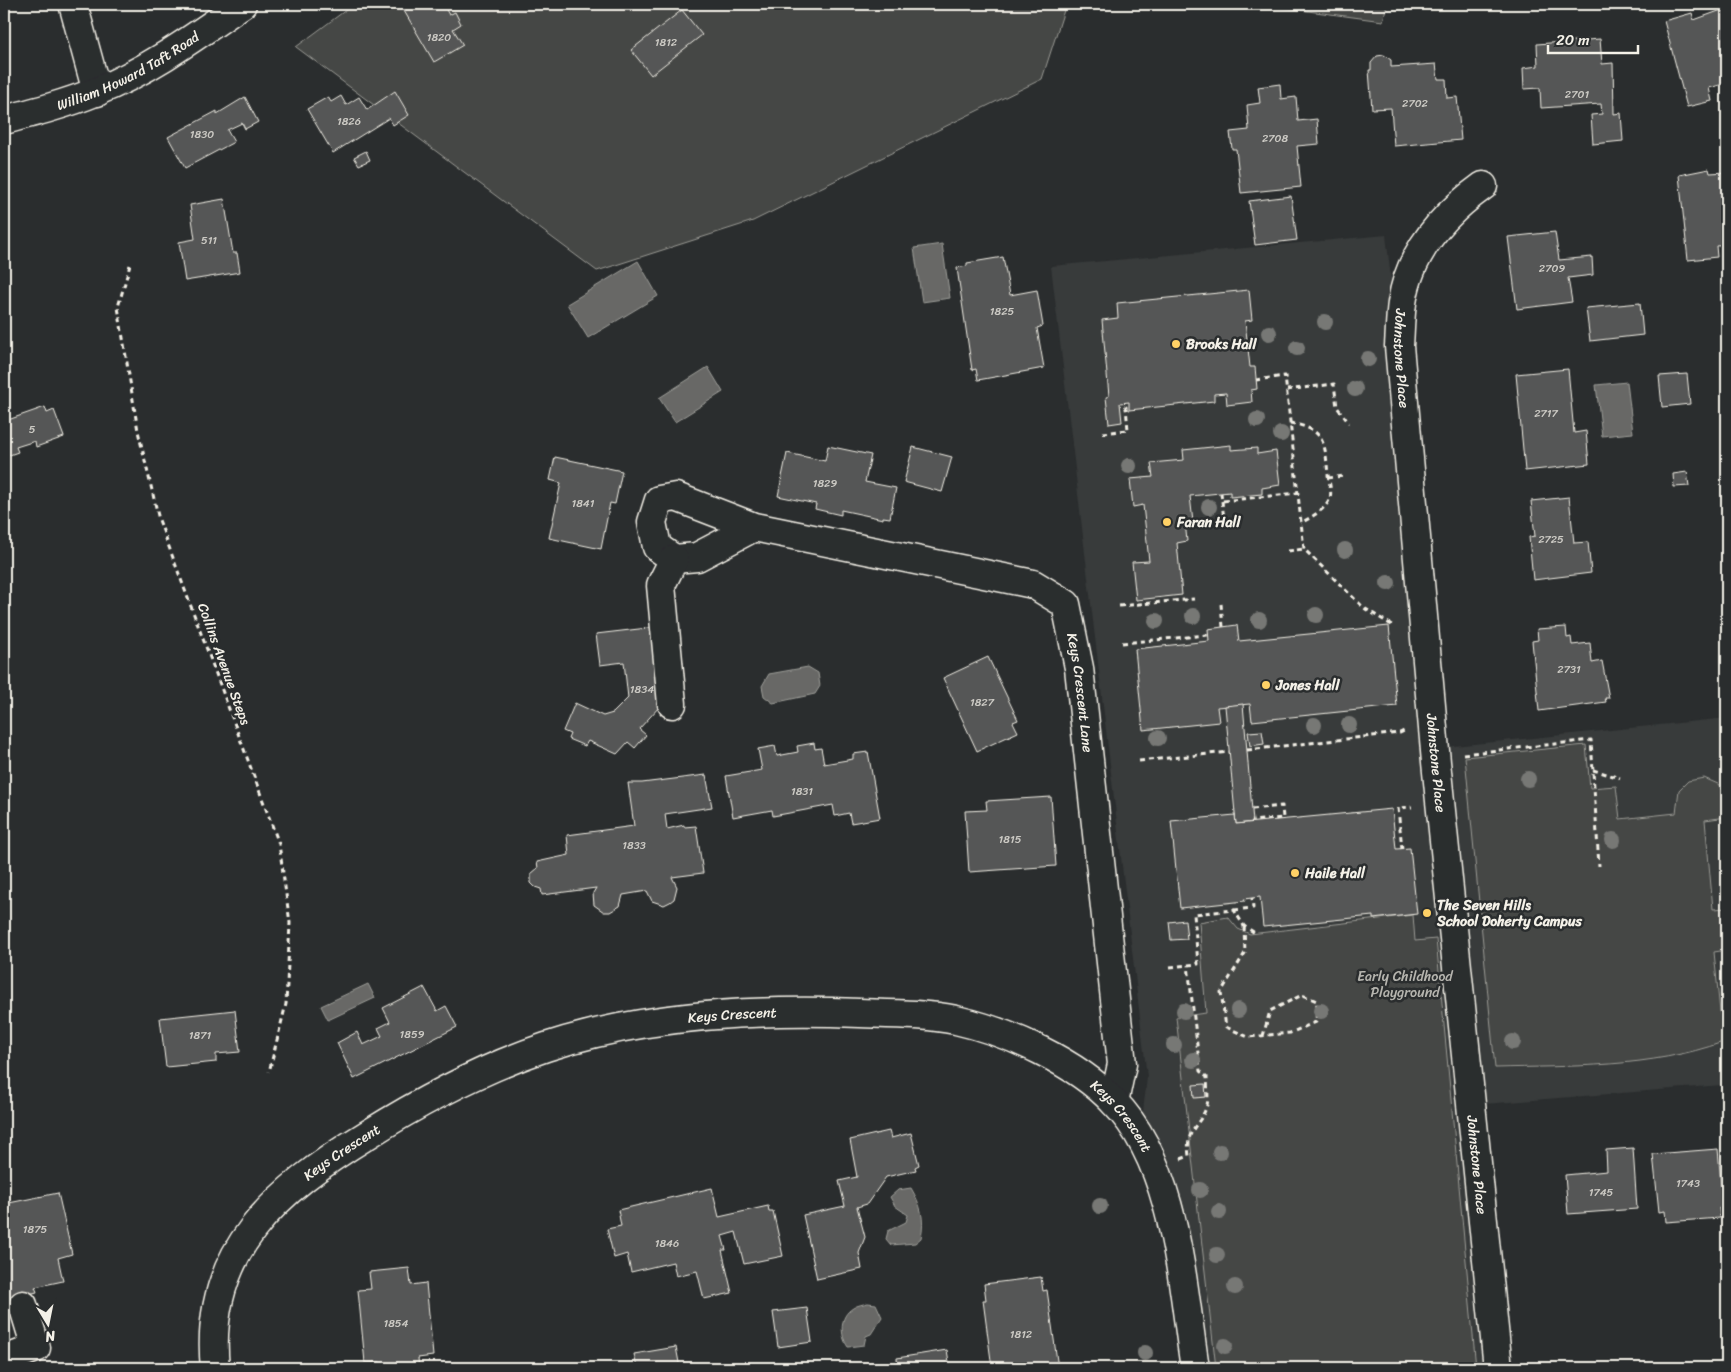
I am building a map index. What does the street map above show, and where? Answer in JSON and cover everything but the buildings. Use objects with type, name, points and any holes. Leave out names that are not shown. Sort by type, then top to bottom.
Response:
[{"type":"street","points":[[74,4],[97,92]]},
{"type":"street","name":"William Howard Taft Road","points":[[4,120],[62,105],[97,92],[138,71],[242,4]]},
{"type":"street","name":"Johnstone Place","points":[[1483,186],[1460,203],[1439,224],[1423,248],[1410,274],[1402,302],[1399,346],[1436,762],[1498,1368]]},
{"type":"street","name":"Keys Crescent Lane","points":[[674,559],[657,547],[652,522],[659,500],[676,497],[754,527],[1033,584],[1066,604],[1079,668],[1122,1064],[1114,1102]]},
{"type":"street","points":[[672,704],[661,585],[674,559],[697,557],[754,527]]},
{"type":"street","name":"Keys Crescent","points":[[215,1368],[215,1320],[225,1277],[252,1228],[280,1197],[335,1154],[407,1110],[482,1073],[547,1047],[616,1030],[700,1016],[799,1011],[926,1017],[954,1020],[995,1030],[1034,1047],[1070,1067],[1114,1102],[1140,1138],[1154,1165],[1172,1219],[1195,1368]]},
{"type":"street","points":[[4,1360],[36,1348],[24,1305]]},
{"type":"path","name":"Collins Avenue Steps","points":[[130,265],[118,307],[138,431],[159,520],[279,844],[290,923],[286,1004],[269,1072]]},
{"type":"path","points":[[1256,380],[1285,376],[1304,549],[1364,608],[1395,627],[1397,637]]},
{"type":"path","points":[[1287,390],[1334,384],[1337,407],[1349,423]]},
{"type":"path","points":[[1102,433],[1128,430],[1126,407],[1121,407]]},
{"type":"path","points":[[1290,423],[1304,425],[1318,432],[1325,444],[1330,497],[1324,507],[1301,523]]},
{"type":"path","points":[[1328,478],[1344,476]]},
{"type":"path","points":[[1221,493],[1224,521]]},
{"type":"path","points":[[1222,501],[1298,493]]},
{"type":"path","points":[[1288,551],[1304,549]]},
{"type":"path","points":[[1118,606],[1194,599]]},
{"type":"path","points":[[1221,604],[1223,627]]},
{"type":"path","points":[[1122,643],[1208,635]]},
{"type":"path","points":[[1247,750],[1400,734],[1409,725]]},
{"type":"path","points":[[1471,753],[1591,740],[1599,866]]},
{"type":"path","points":[[1139,761],[1229,752]]},
{"type":"path","points":[[1593,770],[1620,778]]},
{"type":"path","points":[[1252,809],[1282,806],[1283,818],[1252,820]]},
{"type":"path","points":[[1402,848],[1398,808],[1421,806]]},
{"type":"path","points":[[1170,967],[1198,964],[1194,914],[1253,908],[1252,898]]},
{"type":"path","points":[[1234,910],[1244,926],[1255,933]]},
{"type":"path","points":[[1244,926],[1245,953],[1220,992],[1226,1027],[1248,1037],[1263,1036],[1290,1034],[1316,1022],[1318,1001],[1302,995],[1270,1011],[1263,1036]]},
{"type":"path","points":[[1188,965],[1200,1071],[1207,1077],[1208,1095],[1207,1106],[1187,1141],[1189,1156]]},
{"type":"shaded area","name":"The Seven Hills School Doherty Campus","points":[[1386,235],[1399,346],[1434,748],[1727,718],[1727,1126],[1723,1085],[1471,1105],[1498,1368],[1195,1368],[1140,1138],[1147,1077],[1051,266]]},
{"type":"shaded area","points":[[942,244],[950,298],[922,302],[914,248]]},
{"type":"shaded area","points":[[638,261],[658,296],[588,338],[567,304]]},
{"type":"shaded area","points":[[708,367],[723,392],[675,422],[659,398]]},
{"type":"shaded area","points":[[1627,382],[1633,433],[1602,436],[1596,385]]},
{"type":"shaded area","points":[[808,667],[818,673],[820,686],[815,694],[773,703],[764,696],[762,686],[769,674]]},
{"type":"shaded area","points":[[368,984],[375,998],[328,1020],[321,1006]]},
{"type":"shaded area","points":[[911,1188],[921,1212],[923,1225],[921,1238],[915,1243],[891,1245],[886,1239],[888,1231],[906,1222],[908,1215],[895,1206],[890,1197],[898,1190]]},
{"type":"shaded area","points":[[868,1303],[876,1304],[882,1317],[871,1334],[866,1336],[864,1345],[848,1347],[842,1332],[845,1316],[855,1307]]},
{"type":"green space","points":[[354,4],[1066,4],[1042,79],[753,221],[597,271],[296,47]]},
{"type":"green space","points":[[1255,4],[1387,4],[1383,21]]},
{"type":"green space","points":[[1586,745],[1590,788],[1616,786],[1620,819],[1676,813],[1679,790],[1688,781],[1704,778],[1718,784],[1727,795],[1727,817],[1705,820],[1713,909],[1727,908],[1727,950],[1714,952],[1723,1042],[1668,1057],[1639,1061],[1581,1066],[1495,1068],[1465,757]]},
{"type":"green space","name":"Early Childhood Playground","points":[[1413,915],[1415,941],[1436,939],[1476,1368],[1216,1368],[1176,1017],[1206,1013],[1199,922],[1228,917],[1238,929],[1250,934]]},
{"type":"place","name":"Brooks Hall","points":[[1176,344]]},
{"type":"place","name":"Faran Hall","points":[[1167,522]]},
{"type":"place","name":"Jones Hall","points":[[1266,685]]},
{"type":"place","name":"Haile Hall","points":[[1295,873]]},
{"type":"place","name":"The Seven Hills School Doherty Campus","points":[[1427,913]]}]
